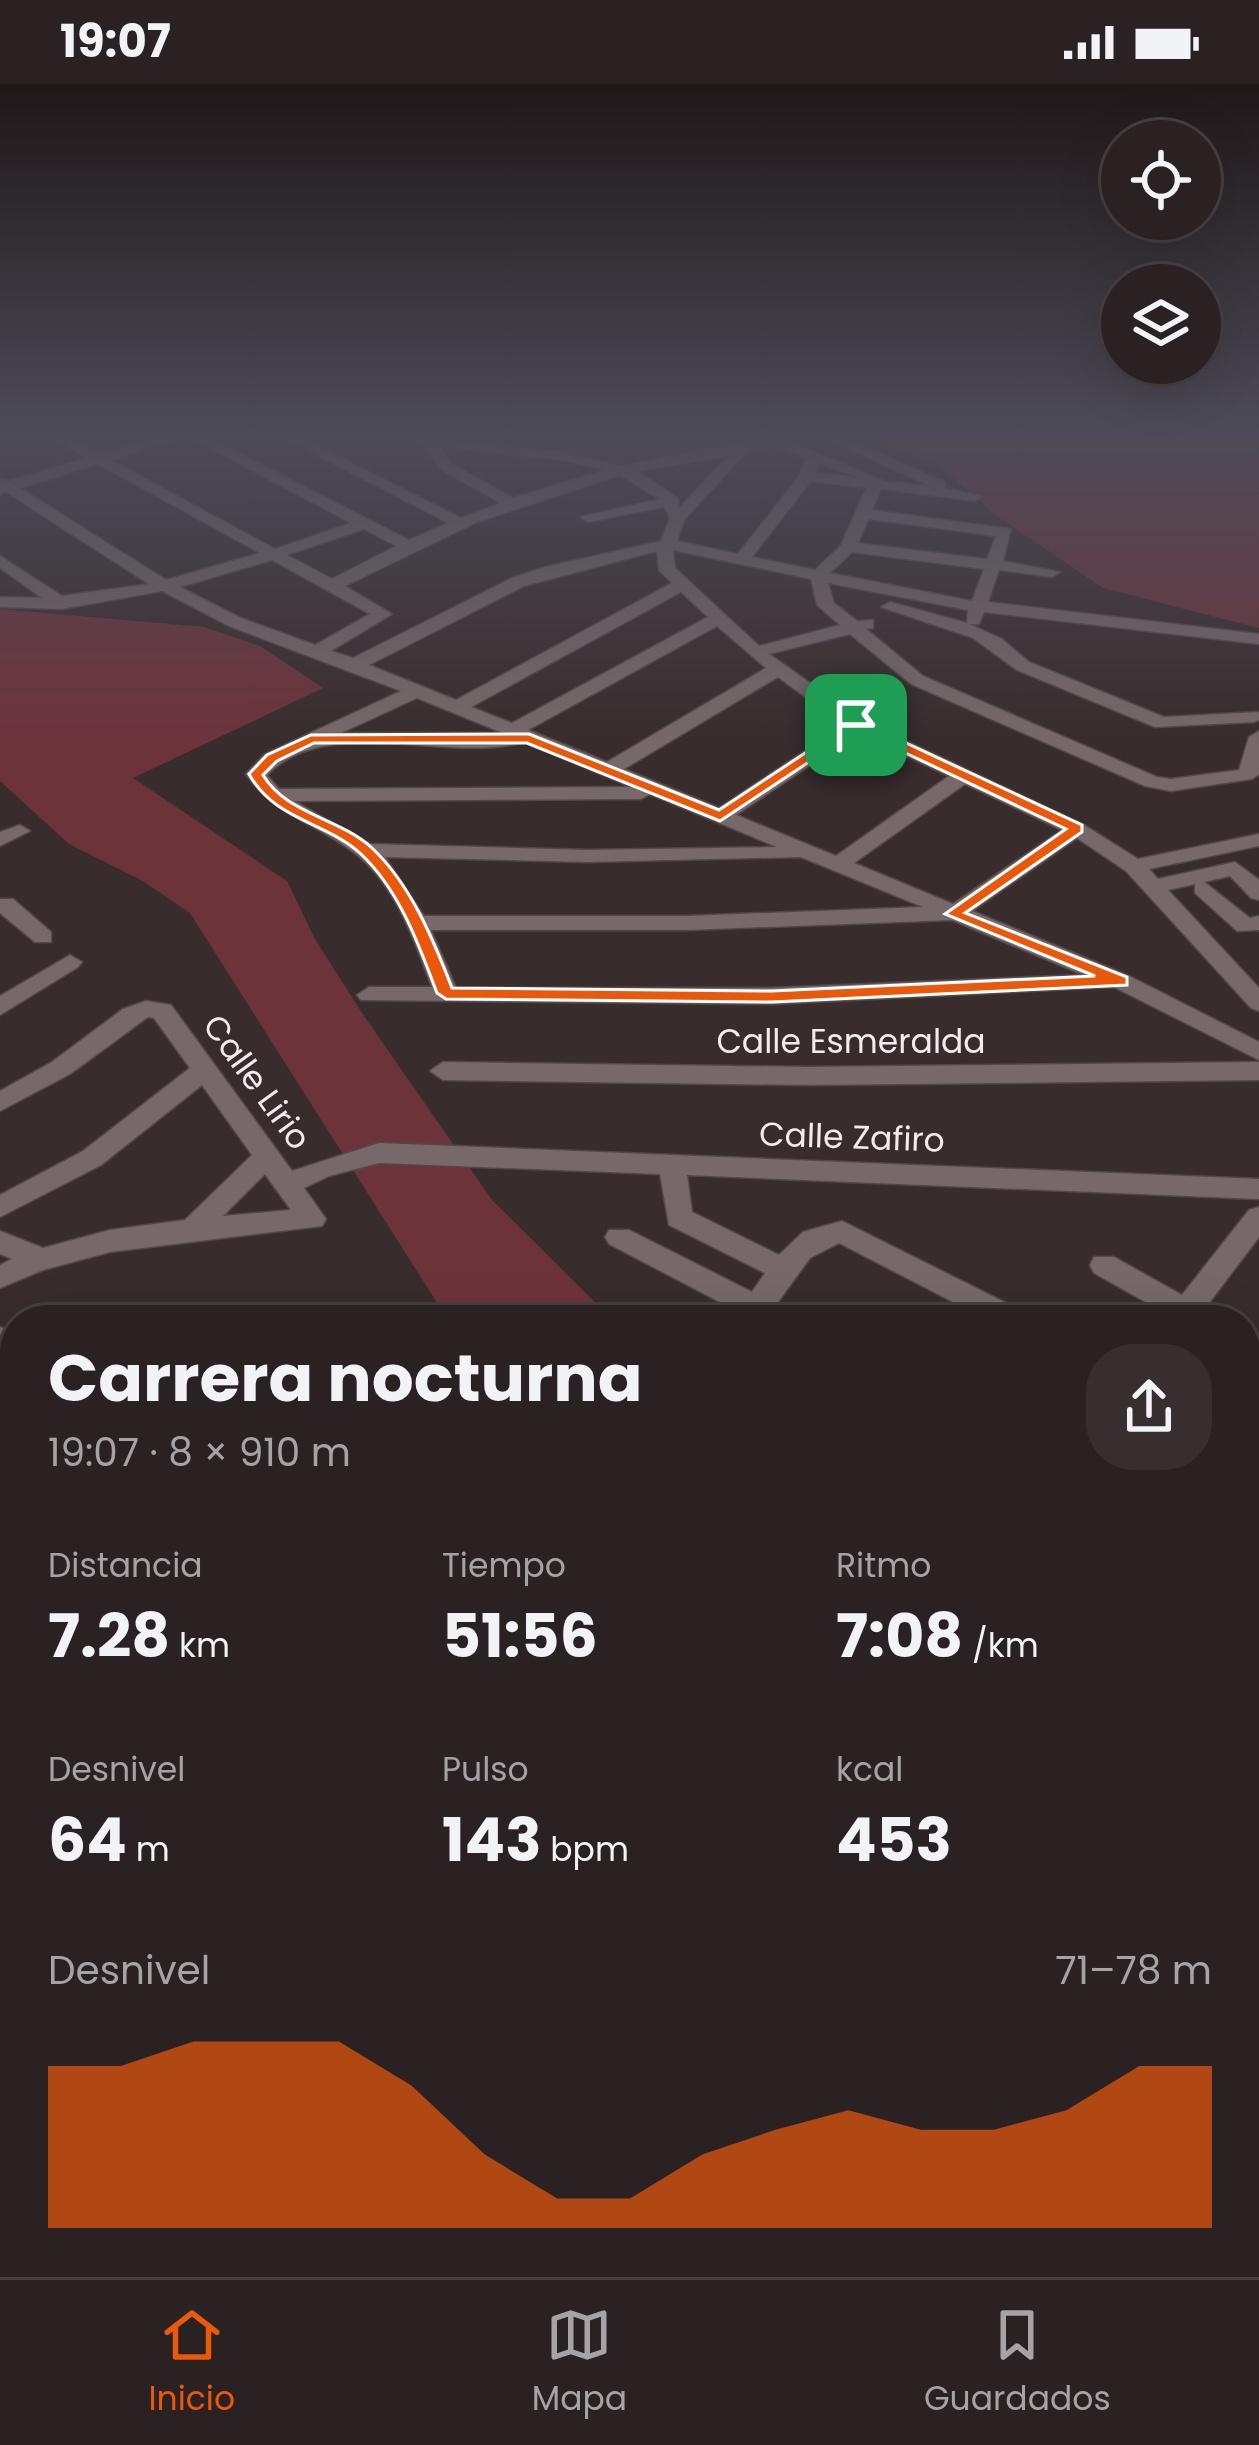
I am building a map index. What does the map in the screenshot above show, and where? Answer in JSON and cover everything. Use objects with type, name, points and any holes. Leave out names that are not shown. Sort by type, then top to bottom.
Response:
[{"type":"street","points":[[89,539],[235,622],[354,665],[1121,981],[1259,1052]]},
{"type":"street","points":[[242,539],[329,588],[379,609],[382,614],[377,618],[315,652]]},
{"type":"street","points":[[0,602],[62,604],[161,584],[320,539]]},
{"type":"street","points":[[393,539],[404,544]]},
{"type":"street","points":[[329,588],[416,539]]},
{"type":"street","points":[[668,539],[667,570],[755,652],[856,725],[1077,829],[1134,866],[1259,1003]]},
{"type":"street","points":[[744,557],[758,539]]},
{"type":"street","points":[[820,585],[852,539]]},
{"type":"street","points":[[968,630],[1002,539]]},
{"type":"street","points":[[354,665],[518,582],[667,544],[744,557],[968,630],[1012,652],[1023,666],[1162,724],[1257,711]]},
{"type":"street","points":[[848,547],[1052,572]]},
{"type":"street","points":[[0,561],[62,604]]},
{"type":"street","points":[[820,585],[1259,639]]},
{"type":"street","points":[[820,585],[826,605],[917,680],[1152,782],[1171,785],[1245,775],[1253,769],[1259,737]]},
{"type":"street","points":[[455,708],[681,586]]},
{"type":"street","points":[[755,652],[948,603]]},
{"type":"street","points":[[311,739],[520,735],[717,619]]},
{"type":"street","points":[[606,771],[778,669]]},
{"type":"street","points":[[417,691],[272,758],[256,774],[268,795],[366,850],[419,923],[446,993]]},
{"type":"street","points":[[720,816],[856,725]]},
{"type":"street","points":[[838,864],[964,774]]},
{"type":"street","points":[[268,795],[662,792]]},
{"type":"street","points":[[419,923],[687,923],[953,914],[1077,829]]},
{"type":"street","points":[[1134,866],[1259,839]]},
{"type":"street","points":[[366,850],[586,856],[808,852]]},
{"type":"street","points":[[1156,886],[1235,868],[1259,892]]},
{"type":"street","points":[[1203,888],[1245,926],[1259,923]]},
{"type":"street","points":[[2,905],[44,937]]},
{"type":"street","points":[[0,1007],[70,962]]},
{"type":"street","points":[[369,995],[772,997],[1121,981]]},
{"type":"street","name":"Calle Lirio","points":[[0,1102],[61,1068],[132,1016],[146,1009],[162,1011],[312,1219],[193,1229]]},
{"type":"street","points":[[0,1208],[92,1158],[205,1070]]},
{"type":"street","name":"Calle Esmeralda","points":[[443,1072],[808,1076],[1259,1071]]},
{"type":"street","name":"Calle Zafiro","points":[[286,1185],[321,1168],[379,1153],[1259,1190]]},
{"type":"street","points":[[0,1276],[35,1257],[193,1229],[268,1155]]},
{"type":"street","points":[[672,1166],[680,1218],[786,1271]]},
{"type":"street","points":[[1190,1305],[1259,1217]]},
{"type":"street","points":[[761,1305],[810,1239],[825,1230],[842,1232],[959,1305]]},
{"type":"street","points":[[619,1237],[738,1305]]},
{"type":"street","points":[[0,1242],[35,1257]]},
{"type":"street","points":[[1104,1265],[1166,1305]]},
{"type":"shaded area","points":[[1031,539],[1259,539],[1259,628],[1103,588]]},
{"type":"shaded area","points":[[0,609],[204,627],[260,646],[323,688],[133,778],[287,881],[315,939],[362,1013],[492,1200],[598,1305],[438,1305],[190,913],[143,881],[69,844],[0,781]]},
{"type":"route","points":[[856,725],[1077,829],[953,914],[1121,981],[772,997],[446,993],[419,923],[366,850],[268,795],[256,774],[272,758],[311,739],[529,739],[720,816],[856,725]]}]
